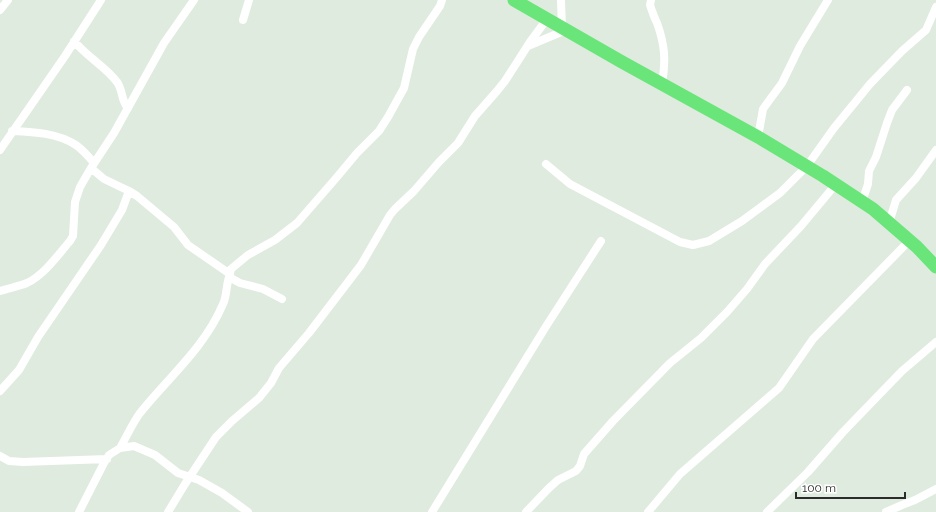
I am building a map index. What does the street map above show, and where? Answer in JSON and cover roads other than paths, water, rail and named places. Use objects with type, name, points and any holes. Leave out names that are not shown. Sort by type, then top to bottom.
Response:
[{"type":"main road","points":[[514,0],[662,84],[758,136],[836,184],[889,223],[936,267]]},
{"type":"street","points":[[0,10],[8,0]]},
{"type":"street","points":[[0,150],[101,0]]},
{"type":"street","points":[[0,292],[11,287],[26,284],[36,277],[70,241],[73,236],[75,202],[78,194],[164,43],[194,0]]},
{"type":"street","points":[[242,20],[249,0]]},
{"type":"street","points":[[120,448],[140,414],[190,357],[216,318],[225,301],[226,284],[230,276],[231,269],[248,255],[271,243],[297,223],[357,153],[379,131],[404,88],[413,49],[419,37],[440,6],[442,0]]},
{"type":"street","points":[[527,47],[564,29],[561,0]]},
{"type":"street","points":[[651,0],[650,5],[665,52],[662,84]]},
{"type":"street","points":[[758,136],[763,109],[782,83],[800,46],[828,0]]},
{"type":"street","points":[[546,164],[570,184],[680,242],[694,245],[709,241],[757,210],[780,192],[807,166],[834,128],[870,84],[902,51],[926,30],[936,7]]},
{"type":"street","points":[[168,512],[216,437],[232,421],[251,406],[267,388],[279,368],[309,333],[361,265],[395,209],[414,192],[439,162],[458,143],[475,116],[497,91],[547,19]]},
{"type":"street","points":[[74,41],[116,81],[121,88],[124,103],[128,108]]},
{"type":"street","points":[[862,202],[868,184],[869,171],[876,157],[886,123],[892,110],[907,90]]},
{"type":"street","points":[[21,119],[31,132]]},
{"type":"street","points":[[12,131],[56,136],[76,145],[104,179],[129,190],[174,227],[188,245],[240,283],[264,289],[282,299]]},
{"type":"street","points":[[889,223],[896,200],[916,178],[936,150]]},
{"type":"street","points":[[526,512],[558,480],[576,471],[580,466],[584,454],[613,421],[670,363],[701,338],[727,312],[747,289],[765,264],[801,226],[836,184]]},
{"type":"street","points":[[0,391],[19,370],[38,337],[101,245],[122,210],[129,190]]},
{"type":"street","points":[[432,512],[545,328],[601,241]]},
{"type":"street","points":[[648,512],[680,474],[779,388],[813,339],[909,241]]},
{"type":"street","points":[[767,512],[808,472],[843,432],[902,371],[936,342]]},
{"type":"street","points":[[79,512],[109,455],[120,448],[134,446],[155,455],[178,472],[222,493],[248,512]]},
{"type":"street","points":[[0,456],[10,461],[23,462],[107,458]]},
{"type":"street","points":[[886,512],[915,500],[936,489]]}]
